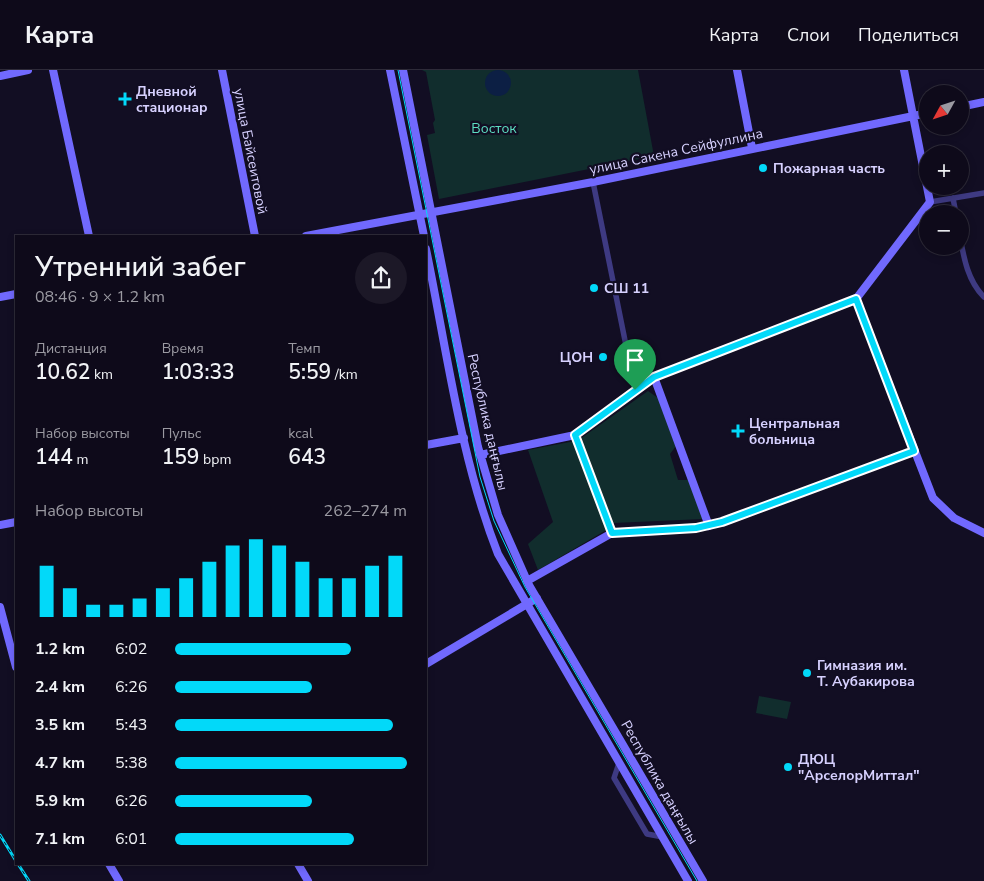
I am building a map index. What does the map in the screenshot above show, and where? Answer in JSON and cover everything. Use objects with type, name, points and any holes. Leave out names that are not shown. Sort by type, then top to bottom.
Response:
[{"type":"street","points":[[0,76],[28,70]]},
{"type":"street","points":[[53,70],[89,235]]},
{"type":"street","name":"улица Байсеитовой","points":[[222,70],[255,235]]},
{"type":"street","points":[[390,70],[424,235]]},
{"type":"street","name":"Республика даңғылы","points":[[403,70],[480,455],[498,514],[527,581],[702,881]]},
{"type":"street","points":[[737,70],[752,148]]},
{"type":"street","points":[[904,70],[930,202]]},
{"type":"street","points":[[969,105],[984,102]]},
{"type":"street","name":"улица Сакена Сейфуллина","points":[[419,214],[593,182],[919,115]]},
{"type":"street","points":[[593,182],[635,390]]},
{"type":"street","points":[[480,455],[575,435],[654,377],[856,299],[930,202],[984,193]]},
{"type":"street","points":[[953,198],[954,205]]},
{"type":"street","points":[[311,235],[419,214]]},
{"type":"street","name":"Республика даңғылы","points":[[427,254],[464,438],[483,515],[498,554],[688,881]]},
{"type":"street","points":[[963,255],[974,286],[984,297]]},
{"type":"street","points":[[0,297],[15,294]]},
{"type":"street","points":[[856,299],[931,492],[940,506],[954,518],[984,533]]},
{"type":"street","points":[[654,377],[709,526]]},
{"type":"street","points":[[575,435],[612,533]]},
{"type":"street","points":[[427,445],[464,438]]},
{"type":"street","points":[[527,581],[612,533],[709,526],[914,451]]},
{"type":"street","points":[[0,525],[15,522]]},
{"type":"street","points":[[427,663],[537,598]]},
{"type":"street","points":[[0,607],[15,663]]},
{"type":"street","points":[[619,763],[614,778],[647,834],[663,837]]},
{"type":"street","points":[[110,865],[119,881]]},
{"type":"street","points":[[299,865],[308,881]]},
{"type":"green space","name":"Восток","points":[[422,70],[638,70],[654,156],[439,199],[427,135],[435,133],[433,123],[435,120],[426,72]]},
{"type":"green space","points":[[648,391],[658,398],[676,446],[670,454],[678,480],[689,480],[703,519],[613,523],[580,439]]},
{"type":"green space","points":[[575,441],[608,529],[538,570],[528,544],[553,522],[528,450]]},
{"type":"green space","points":[[759,696],[791,702],[787,719],[756,713]]},
{"type":"water","points":[[498,70],[507,74],[511,83],[507,92],[498,96],[489,92],[485,83],[489,74]]},
{"type":"tram line","points":[[398,70],[480,477],[494,521],[525,587],[697,881]]},
{"type":"railway","points":[[0,835],[15,859]]},
{"type":"railway","points":[[19,865],[29,881]]},
{"type":"place","name":"Дневной стационар","points":[[125,99]]},
{"type":"place","name":"Пожарная часть","points":[[763,168]]},
{"type":"place","name":"СШ 11","points":[[594,288]]},
{"type":"place","name":"ЦОН","points":[[603,357]]},
{"type":"place","name":"Центральная больница","points":[[738,431]]},
{"type":"place","name":"Гимназия им. Т. Аубакирова","points":[[807,673]]},
{"type":"place","name":"ДЮЦ \"АрселорМиттал\"","points":[[788,767]]},
{"type":"route","points":[[856,299],[914,451],[709,526],[612,533],[575,435],[635,390],[654,377],[856,299]]}]
